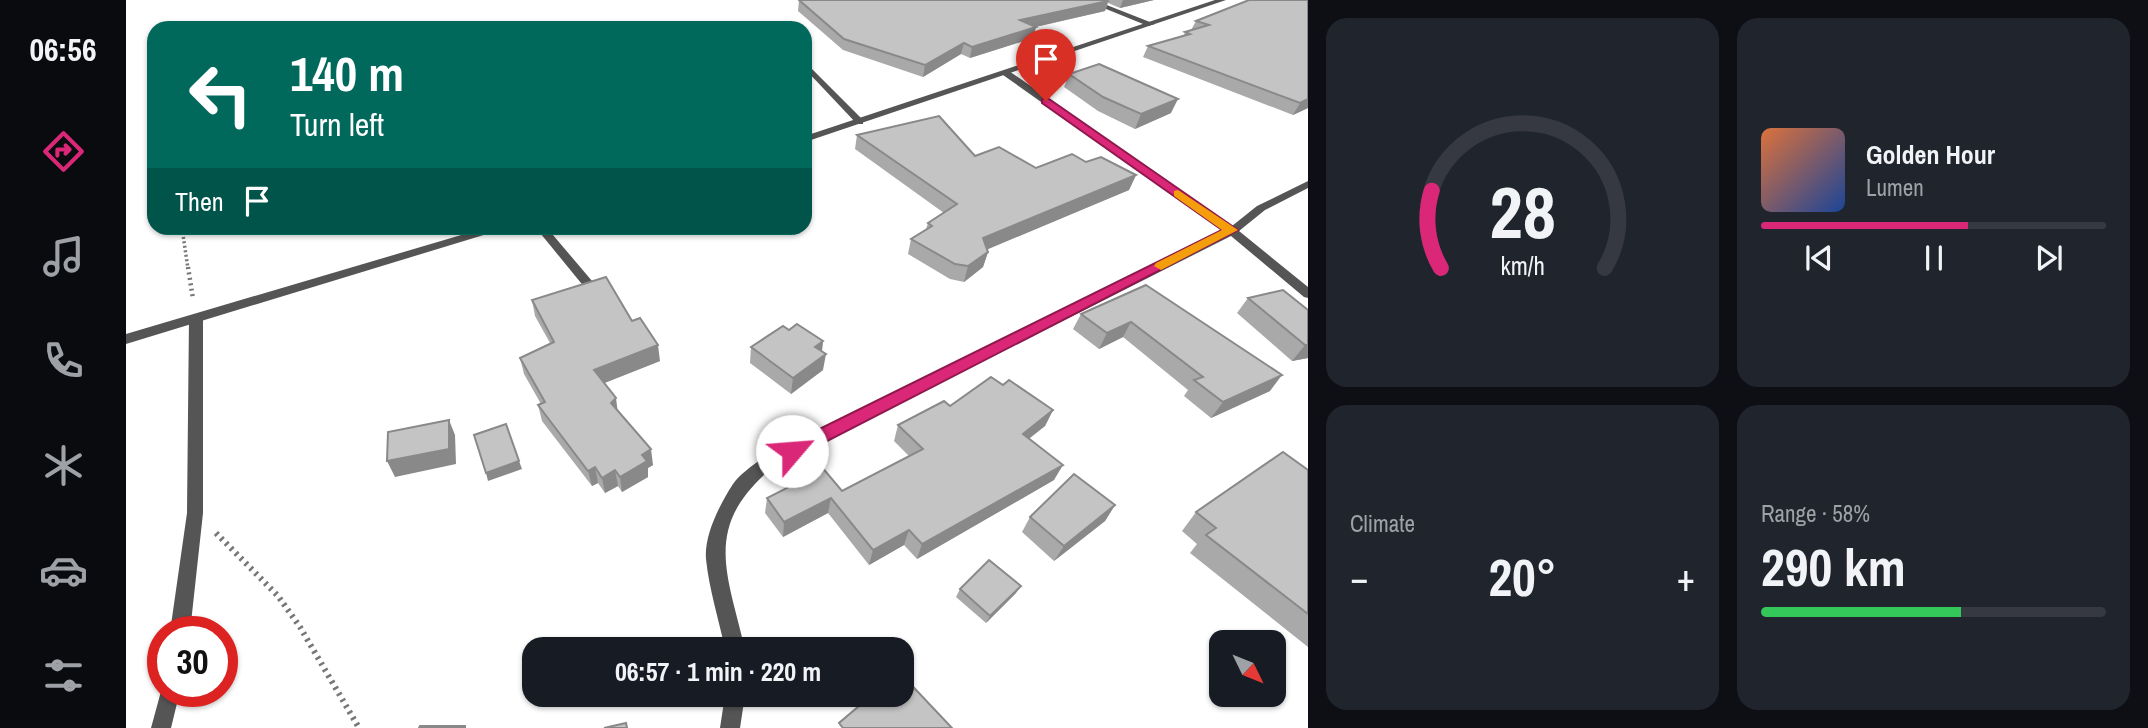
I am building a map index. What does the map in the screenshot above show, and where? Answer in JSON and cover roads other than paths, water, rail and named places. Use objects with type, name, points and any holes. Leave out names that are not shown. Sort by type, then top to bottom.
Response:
[{"type":"street","points":[[1088,0],[1151,23]]},
{"type":"street","points":[[812,137],[1222,0]]},
{"type":"street","points":[[812,71],[860,122]]},
{"type":"street","points":[[1006,73],[1231,230],[1308,294]]},
{"type":"street","points":[[733,637],[715,548],[732,500],[750,477],[767,463],[1231,230],[1261,208],[1308,184]]},
{"type":"street","points":[[126,339],[473,235]]},
{"type":"street","points":[[547,235],[594,290]]},
{"type":"street","points":[[182,616],[195,513],[196,318]]},
{"type":"street","points":[[162,728],[167,707]]},
{"type":"street","points":[[730,728],[733,707]]}]
